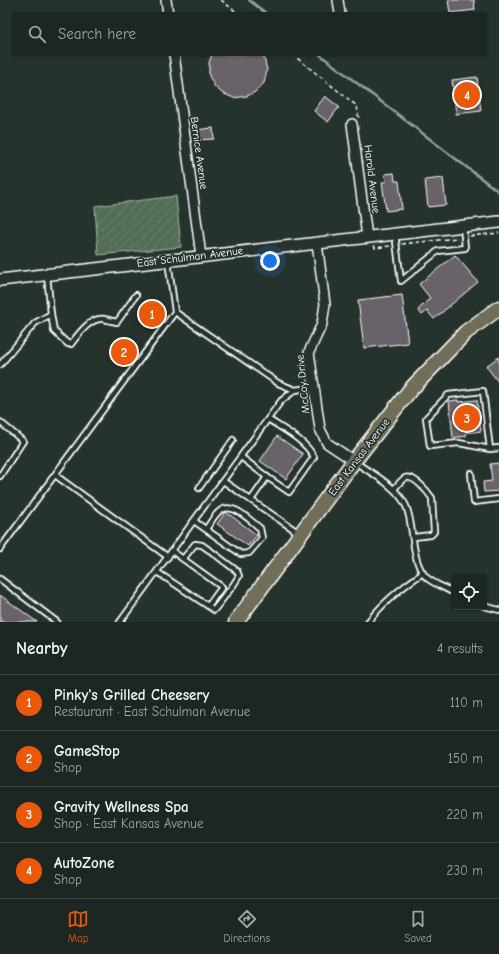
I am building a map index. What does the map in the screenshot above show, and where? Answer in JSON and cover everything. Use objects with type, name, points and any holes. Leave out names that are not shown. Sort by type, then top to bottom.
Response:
[{"type":"main road","name":"East Kansas Avenue","points":[[236,622],[354,461],[410,390],[466,332],[499,308]]},
{"type":"main road","points":[[481,321],[499,316]]},
{"type":"street","points":[[166,0],[168,12]]},
{"type":"street","points":[[338,0],[340,12]]},
{"type":"street","name":"Bernice Avenue","points":[[174,56],[201,256]]},
{"type":"street","name":"Harold Avenue","points":[[352,124],[367,237]]},
{"type":"street","name":"East Schulman Avenue","points":[[0,280],[499,222]]},
{"type":"street","name":"McCoy Drive","points":[[317,243],[325,304],[322,324],[309,352],[320,429],[327,443],[354,461]]},
{"type":"lane","points":[[395,234],[401,281],[438,251],[465,248],[463,226]]},
{"type":"lane","points":[[0,549],[175,312],[168,260]]},
{"type":"lane","points":[[47,274],[50,314],[54,331],[68,344],[72,344],[87,326],[97,320],[103,319],[117,322],[136,295]]},
{"type":"lane","points":[[175,312],[278,382],[295,390]]},
{"type":"lane","points":[[0,365],[34,323],[50,314]]},
{"type":"lane","points":[[120,622],[281,401],[295,390],[314,387]]},
{"type":"lane","points":[[490,449],[483,391],[448,395],[426,418],[430,446],[459,443],[490,449],[499,448]]},
{"type":"lane","points":[[240,457],[289,492],[314,457],[310,450],[299,439],[268,419]]},
{"type":"lane","points":[[0,422],[23,441],[0,476]]},
{"type":"lane","points":[[199,488],[233,440]]},
{"type":"lane","points":[[354,461],[394,489],[405,505],[414,537],[419,567],[428,578],[451,591]]},
{"type":"lane","points":[[471,473],[474,502],[499,499]]},
{"type":"lane","points":[[55,475],[168,557]]},
{"type":"lane","points":[[251,500],[267,477]]},
{"type":"lane","points":[[394,489],[404,478],[408,477],[412,478],[429,493],[432,498],[434,532],[431,535],[414,537]]},
{"type":"lane","points":[[223,481],[301,534]]},
{"type":"lane","points":[[194,521],[241,554],[249,553],[262,538],[260,528],[233,508],[226,508],[219,511],[206,529]]},
{"type":"lane","points":[[157,572],[214,610],[232,588],[239,576],[237,572],[202,545],[195,544],[183,559]]},
{"type":"lane","points":[[172,551],[222,587],[208,606]]},
{"type":"lane","points":[[368,622],[376,611],[400,588],[423,573]]},
{"type":"lane","points":[[0,579],[57,622]]},
{"type":"lane","points":[[487,607],[499,610]]},
{"type":"path","points":[[221,0],[236,12]]},
{"type":"path","points":[[472,236],[499,233]]},
{"type":"path","points":[[408,244],[455,238]]},
{"type":"green space","points":[[176,196],[181,247],[98,255],[95,206]]},
{"type":"building","points":[[448,0],[474,0],[475,10],[450,12]]},
{"type":"building","points":[[211,56],[264,56],[267,70],[264,83],[255,92],[247,96],[234,98],[222,93],[215,87],[209,76],[209,63]]},
{"type":"building","points":[[477,77],[481,111],[456,114],[452,80]]},
{"type":"building","points":[[325,96],[339,107],[328,122],[314,111]]},
{"type":"building","points":[[213,128],[214,139],[196,140],[195,130]]},
{"type":"building","points":[[394,173],[395,181],[399,181],[402,209],[386,211],[382,182],[386,182],[385,174]]},
{"type":"building","points":[[443,178],[446,205],[428,207],[425,180]]},
{"type":"building","points":[[455,255],[478,282],[434,319],[427,311],[422,315],[418,310],[430,298],[419,284]]},
{"type":"building","points":[[402,295],[408,343],[364,348],[358,300]]},
{"type":"building","points":[[499,357],[499,383],[486,366]]},
{"type":"building","points":[[458,400],[458,402],[477,400],[481,431],[466,433],[466,436],[453,438],[449,401]]},
{"type":"building","points":[[277,436],[303,454],[286,479],[260,461]]},
{"type":"building","points":[[499,463],[499,491],[484,492],[483,482],[492,481],[490,464]]},
{"type":"building","points":[[226,512],[257,535],[248,546],[217,524]]},
{"type":"building","points":[[0,595],[37,622],[0,622]]},
{"type":"waterway","points":[[249,0],[264,12]]},
{"type":"waterway","points":[[322,56],[499,192]]},
{"type":"place","name":"AutoZone","points":[[467,95]]},
{"type":"place","name":"Pinky's Grilled Cheesery","points":[[152,314]]},
{"type":"place","name":"GameStop","points":[[124,352]]},
{"type":"place","name":"Gravity Wellness Spa","points":[[467,418]]}]
